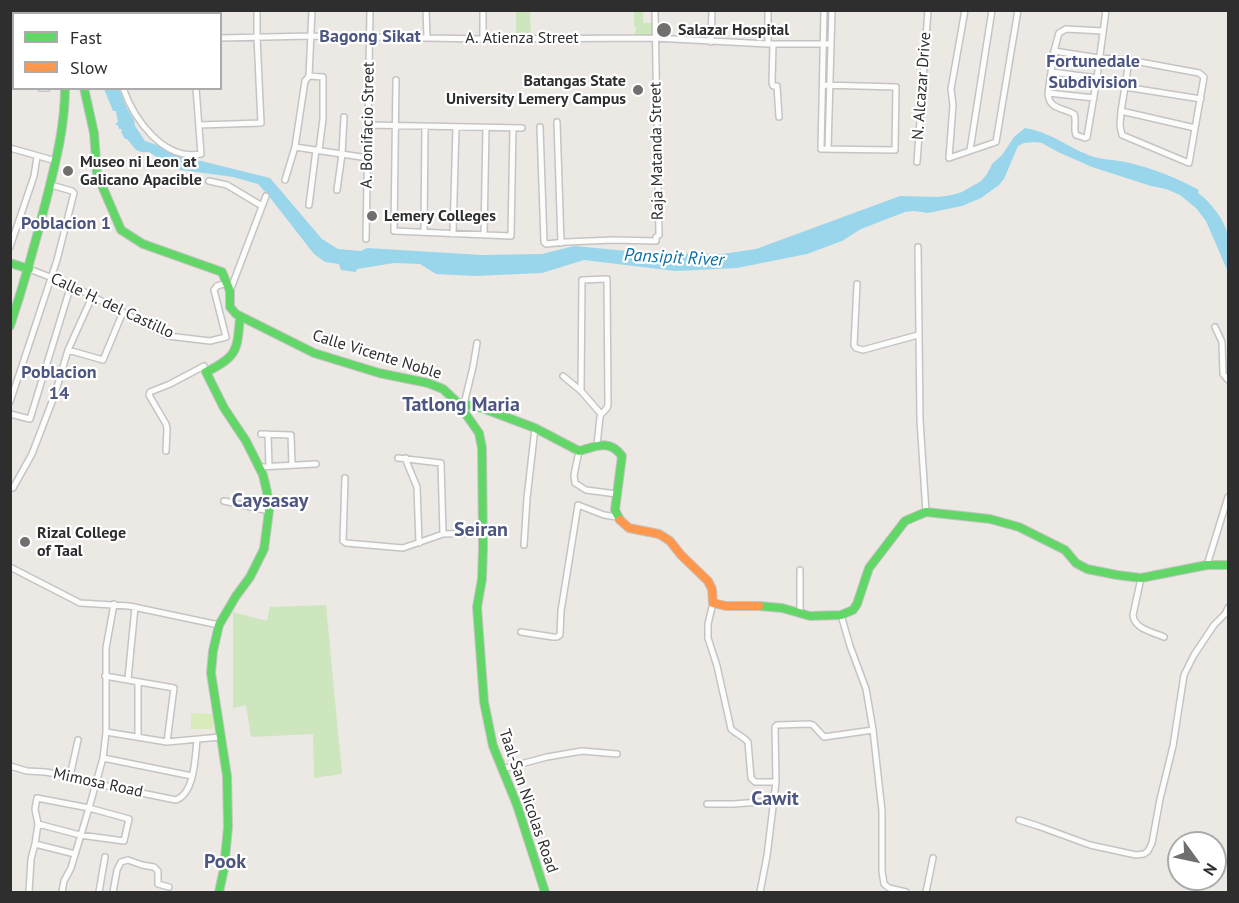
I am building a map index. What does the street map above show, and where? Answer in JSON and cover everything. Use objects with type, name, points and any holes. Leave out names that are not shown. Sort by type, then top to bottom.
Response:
[{"type":"street","points":[[199,125],[261,123],[257,10]]},
{"type":"street","points":[[285,180],[295,147],[305,81],[309,76],[312,10]]},
{"type":"street","name":"A. Bonifacio Street","points":[[366,239],[370,10]]},
{"type":"street","points":[[426,10],[427,37]]},
{"type":"street","points":[[483,10],[483,39]]},
{"type":"street","name":"Raja Matanda Street","points":[[561,243],[613,240],[656,241],[659,235],[655,10]]},
{"type":"street","points":[[711,42],[712,10]]},
{"type":"street","points":[[768,10],[772,83],[773,86],[777,86],[779,117]]},
{"type":"street","points":[[824,10],[826,85]]},
{"type":"street","points":[[826,85],[896,87],[895,150],[821,149],[826,85],[831,44],[832,10]]},
{"type":"street","name":"N. Alcazar Drive","points":[[917,162],[928,10]]},
{"type":"street","points":[[965,10],[951,89],[953,105],[949,158],[996,142],[1018,10]]},
{"type":"street","points":[[970,150],[992,10]]},
{"type":"street","points":[[1103,31],[1062,30],[1054,51],[1048,93],[1050,103],[1074,114],[1074,131],[1079,137],[1085,138],[1088,135],[1107,10]]},
{"type":"street","name":"A. Atienza Street","points":[[222,38],[311,36],[655,39],[831,44]]},
{"type":"street","points":[[1054,51],[1129,60],[1202,74],[1204,77],[1201,99],[1189,163],[1122,135],[1121,111],[1129,60]]},
{"type":"street","points":[[1052,72],[1098,78]]},
{"type":"street","points":[[309,76],[323,77],[323,119],[309,205]]},
{"type":"street","points":[[396,80],[394,231],[511,236],[513,128]]},
{"type":"street","points":[[1125,87],[1201,99]]},
{"type":"street","points":[[10,326],[29,269],[51,185],[64,114],[64,90]]},
{"type":"street","points":[[84,90],[94,132],[97,174],[121,230],[143,244],[222,272],[236,273]]},
{"type":"street","points":[[124,90],[131,108],[154,138],[177,152],[191,155],[201,154],[196,90]]},
{"type":"street","points":[[1048,93],[1094,98]]},
{"type":"street","points":[[1121,111],[1196,128]]},
{"type":"street","points":[[337,190],[344,117]]},
{"type":"street","points":[[540,127],[544,242],[546,244],[561,243],[557,122]]},
{"type":"street","points":[[368,125],[522,128]]},
{"type":"street","points":[[424,232],[425,127]]},
{"type":"street","points":[[453,234],[456,127]]},
{"type":"street","points":[[484,235],[486,128]]},
{"type":"street","points":[[295,147],[368,158]]},
{"type":"street","points":[[10,148],[56,162]]},
{"type":"street","points":[[10,247],[34,176],[38,157]]},
{"type":"street","points":[[209,181],[227,185],[262,206]]},
{"type":"street","points":[[10,402],[13,386],[51,277],[74,193],[51,185]]},
{"type":"street","points":[[166,451],[166,424],[149,395],[150,392],[204,366],[226,363],[238,348],[240,317],[230,307],[230,291],[266,196]]},
{"type":"street","points":[[918,247],[920,420],[926,512]]},
{"type":"street","points":[[10,263],[29,269]]},
{"type":"street","name":"Calle H. del Castillo","points":[[29,269],[71,285],[168,336],[210,341],[226,337],[214,290],[217,286],[227,283]]},
{"type":"street","points":[[222,272],[230,291]]},
{"type":"street","points":[[581,392],[582,280],[608,279],[608,405],[601,414],[597,445]]},
{"type":"street","points":[[857,284],[854,345],[856,348],[863,350],[918,335]]},
{"type":"street","points":[[10,414],[30,419],[71,285]]},
{"type":"street","points":[[10,487],[13,488],[32,454],[55,394],[68,350],[92,297]]},
{"type":"street","points":[[68,350],[103,360],[123,312]]},
{"type":"street","name":"Calle Vicente Noble","points":[[240,317],[255,322],[314,353],[379,373],[428,383],[442,389],[461,403],[482,408],[535,428],[579,451]]},
{"type":"street","points":[[1215,327],[1222,342],[1223,374],[1228,380]]},
{"type":"street","points":[[461,403],[473,367],[477,343]]},
{"type":"street","points":[[204,366],[224,408],[246,441],[259,467],[267,492],[269,511],[264,549],[250,577],[219,625],[211,673],[227,776],[228,827],[219,892]]},
{"type":"street","points":[[563,376],[601,414]]},
{"type":"street","name":"Taal-San Nicolas Road","points":[[461,403],[479,433],[482,448],[482,579],[477,607],[484,702],[491,742],[516,805],[545,892]]},
{"type":"street","points":[[524,545],[535,428]]},
{"type":"street","points":[[261,434],[291,435],[292,465]]},
{"type":"street","points":[[268,435],[269,466]]},
{"type":"street","points":[[617,494],[586,490],[575,483],[573,475],[579,451],[605,444],[619,451],[622,456],[615,512],[617,517],[627,528],[666,537],[709,582],[713,603],[708,624],[708,638],[717,666],[731,729],[748,742],[752,780],[776,782]]},
{"type":"street","points":[[398,458],[441,463],[443,534]]},
{"type":"street","points":[[406,458],[417,487],[419,543]]},
{"type":"street","points":[[259,467],[316,464]]},
{"type":"street","points":[[345,478],[343,541],[346,543],[403,548],[443,534],[483,533]]},
{"type":"street","points":[[1207,565],[1228,496]]},
{"type":"street","points":[[224,501],[269,511]]},
{"type":"street","points":[[521,632],[554,637],[560,635],[561,611],[578,505],[617,517]]},
{"type":"street","points":[[713,603],[726,606],[782,608],[810,616],[841,615],[853,610],[869,568],[905,521],[926,512],[990,519],[1019,527],[1065,550],[1076,563],[1088,569],[1117,576],[1141,578],[1207,565],[1228,564]]},
{"type":"street","points":[[10,567],[80,603],[135,607],[219,625]]},
{"type":"street","points":[[800,570],[800,614]]},
{"type":"street","points":[[1141,578],[1133,615],[1134,621],[1137,625],[1164,637]]},
{"type":"street","points":[[62,892],[97,784],[103,758],[106,732],[106,648],[114,604]]},
{"type":"street","points":[[128,679],[135,607]]},
{"type":"street","points":[[1019,820],[1090,845],[1136,855],[1144,854],[1148,850],[1152,843],[1173,746],[1184,675],[1200,645],[1228,608]]},
{"type":"street","points":[[841,615],[866,689],[873,730],[882,811],[884,884],[889,888],[906,892]]},
{"type":"street","points":[[105,675],[174,688],[167,742]]},
{"type":"street","points":[[138,682],[138,736]]},
{"type":"street","points":[[760,892],[776,782],[775,727],[777,725],[810,724],[824,737],[873,730]]},
{"type":"street","points":[[106,732],[167,742],[220,737]]},
{"type":"street","points":[[70,776],[78,740]]},
{"type":"street","points":[[103,758],[192,776],[197,740]]},
{"type":"street","points":[[502,769],[547,757],[582,751],[617,754]]},
{"type":"street","name":"Mimosa Road","points":[[10,766],[27,771],[70,776],[97,784],[176,800],[188,791],[192,776]]},
{"type":"street","points":[[29,892],[31,859],[38,824],[35,809],[37,798],[89,808],[129,819],[124,841],[80,835],[38,824]]},
{"type":"street","points":[[707,804],[774,801]]},
{"type":"street","points":[[35,844],[75,854]]},
{"type":"street","points":[[99,892],[105,857]]},
{"type":"street","points":[[926,892],[933,858]]},
{"type":"street","points":[[113,892],[117,870],[121,862],[125,860],[154,867],[158,871],[158,884],[169,887]]},
{"type":"green space","points":[[516,11],[530,11],[531,35],[516,34]]},
{"type":"green space","points":[[634,12],[643,12],[643,23],[654,23],[653,36],[635,36]]},
{"type":"green space","points":[[326,605],[342,774],[314,778],[313,734],[251,737],[246,705],[233,708],[233,612],[267,621],[270,607]]},
{"type":"green space","points":[[191,713],[213,714],[213,729],[191,729]]},
{"type":"water","name":"Pansipit River","points":[[104,90],[119,90],[135,126],[145,141],[177,155],[270,178],[322,239],[338,249],[361,251],[367,248],[482,255],[542,254],[574,246],[650,253],[722,254],[756,249],[900,196],[938,197],[962,192],[981,181],[1014,137],[1025,128],[1043,133],[1094,157],[1148,168],[1199,190],[1198,193],[1208,201],[1225,225],[1229,245],[1228,272],[1206,221],[1196,208],[1180,195],[1092,167],[1042,143],[1034,142],[1018,146],[1004,179],[981,198],[962,206],[928,213],[905,212],[861,229],[842,241],[807,254],[737,268],[675,271],[584,260],[542,273],[475,276],[436,274],[420,264],[394,263],[357,269],[356,272],[341,270],[339,264],[325,262],[314,254],[258,184],[233,177],[173,168],[149,152],[136,150],[116,125],[118,122],[116,111],[113,111]]},
{"type":"traffic: fast","points":[[10,326],[54,170],[62,130],[65,90]]},
{"type":"traffic: fast","points":[[84,90],[94,133],[97,174],[121,230],[143,244],[222,272],[230,291],[230,307],[236,314],[314,353],[379,373],[428,383],[443,389],[458,403],[482,408],[535,428],[579,451],[602,445],[612,447],[622,456],[615,510],[620,520]]},
{"type":"traffic: fast","points":[[10,263],[29,269]]},
{"type":"traffic: fast","points":[[219,892],[228,827],[227,776],[211,673],[213,651],[219,625],[250,577],[264,549],[269,511],[263,475],[206,372],[230,357],[234,351],[240,317]]},
{"type":"traffic: fast","points":[[458,403],[479,433],[482,448],[483,548],[482,579],[477,607],[484,702],[493,746],[517,805],[545,892]]},
{"type":"traffic: fast","points":[[759,606],[782,608],[810,616],[841,615],[853,610],[869,568],[905,521],[926,512],[990,519],[1019,527],[1065,550],[1076,563],[1087,569],[1117,575],[1141,578],[1207,565],[1228,565]]},
{"type":"traffic: slow","points":[[620,520],[629,528],[659,534],[670,541],[708,581],[712,589],[713,603],[726,606],[759,606]]},
{"type":"place","name":"Salazar Hospital","points":[[664,30]]},
{"type":"place","name":"Batangas State University Lemery Campus","points":[[638,90]]},
{"type":"place","name":"Museo ni Leon at Galicano Apacible","points":[[68,171]]},
{"type":"place","name":"Lemery Colleges","points":[[372,216]]},
{"type":"place","name":"Rizal College of Taal","points":[[25,542]]},
{"type":"district","name":"Bagong Sikat","points":[[370,37]]},
{"type":"district","name":"Fortunedale Subdivision","points":[[1093,72]]},
{"type":"district","name":"Poblacion 1","points":[[66,224]]},
{"type":"district","name":"Poblacion 14","points":[[59,383]]},
{"type":"district","name":"Tatlong Maria","points":[[461,405]]},
{"type":"district","name":"Caysasay","points":[[270,501]]},
{"type":"district","name":"Seiran","points":[[481,530]]},
{"type":"district","name":"Cawit","points":[[775,799]]},
{"type":"district","name":"Pook","points":[[225,862]]}]
